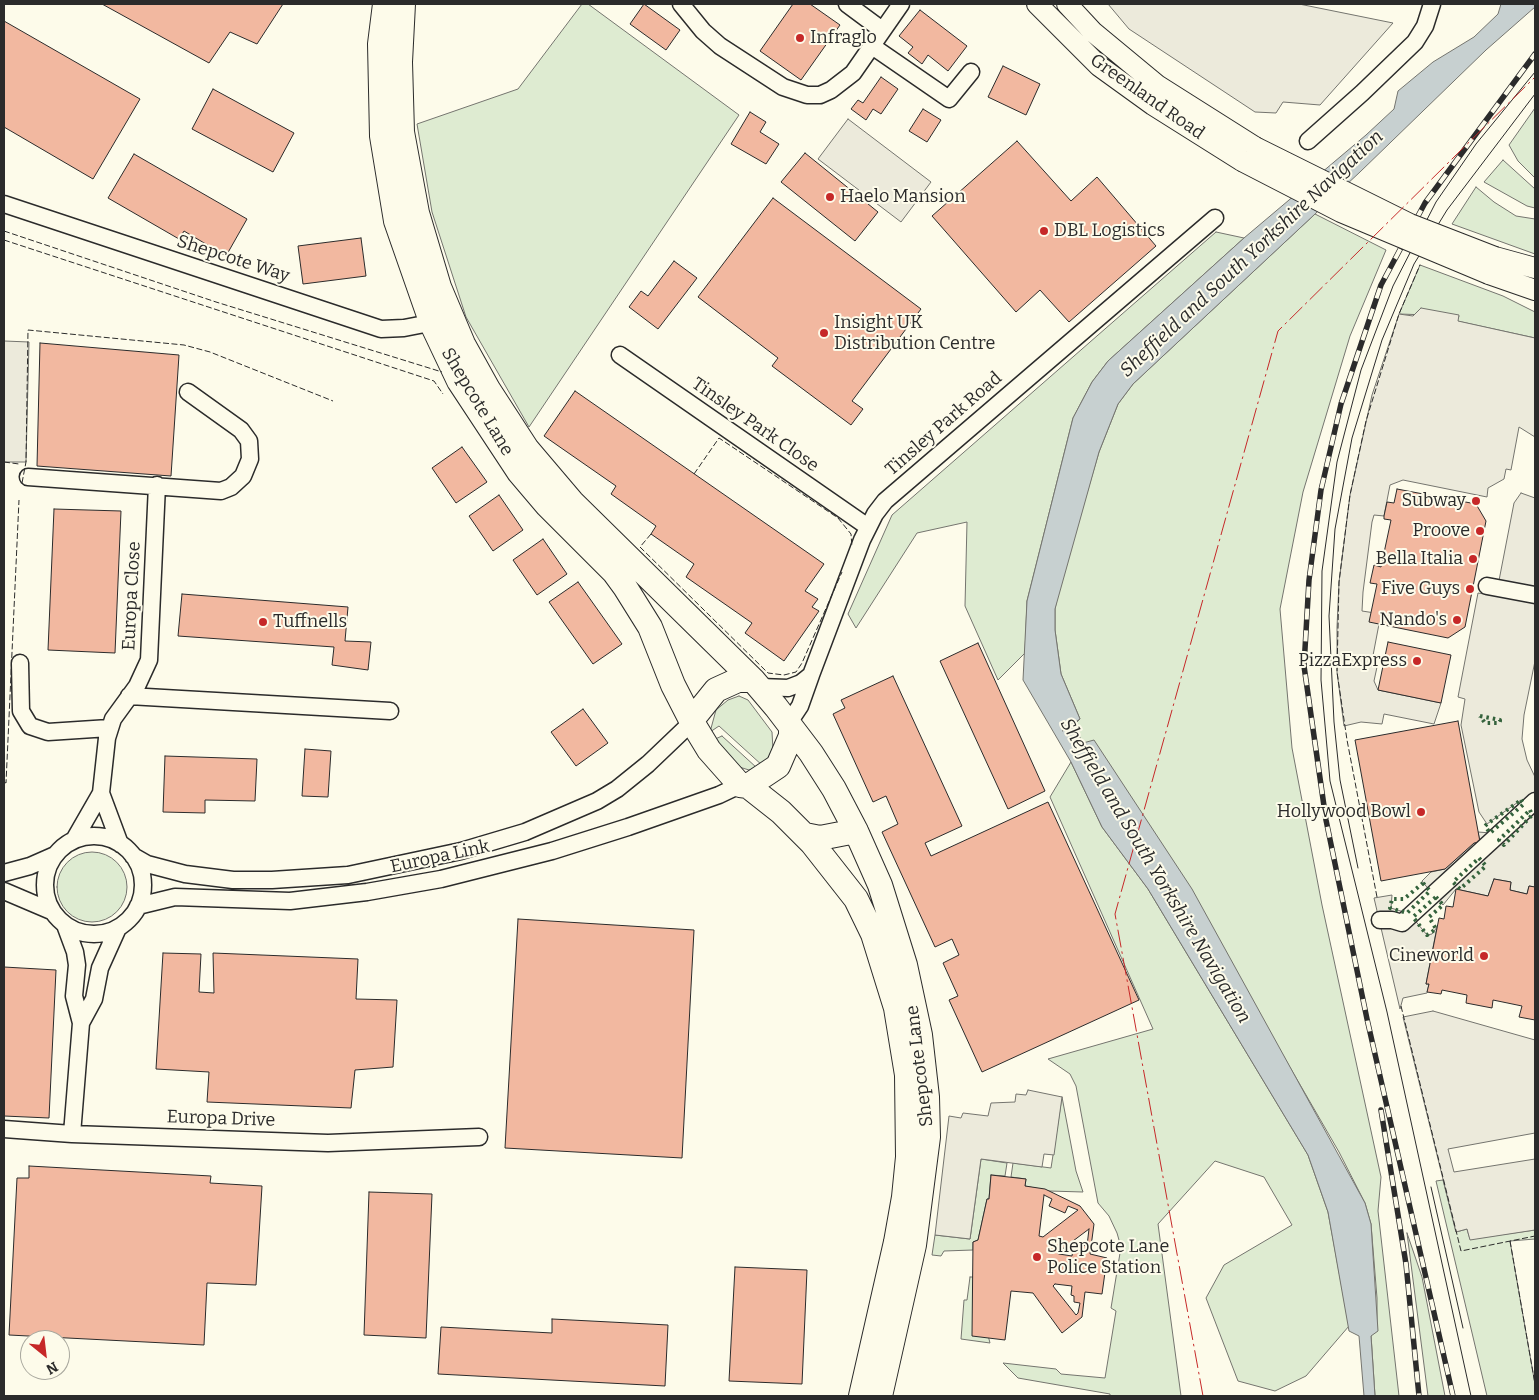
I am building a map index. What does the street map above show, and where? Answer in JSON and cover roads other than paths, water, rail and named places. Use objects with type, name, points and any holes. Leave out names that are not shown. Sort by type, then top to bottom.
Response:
[{"type":"highway","name":"Shepcote Lane","points":[[385,4],[380,44],[382,136],[396,221],[442,321],[464,389],[519,472],[584,528],[756,684],[811,753],[856,831],[880,885],[895,968],[896,1008],[907,1075],[908,1157],[904,1197],[896,1242],[861,1396]]},
{"type":"highway","name":"Shepcote Lane","points":[[404,4],[400,62],[402,132],[417,213],[439,287],[442,321],[463,344],[488,389],[527,449],[637,605],[650,627],[673,685],[691,722],[709,750],[744,786],[781,812],[804,835],[834,869],[856,899],[873,934],[895,968],[920,1035],[927,1097],[928,1137],[914,1245],[880,1396]]},
{"type":"highway","points":[[464,389],[488,389],[489,406],[483,418]]},
{"type":"highway","points":[[691,722],[716,690],[738,680],[756,684]]},
{"type":"highway","points":[[744,786],[778,766],[791,736],[790,727]]},
{"type":"highway","points":[[804,835],[820,838],[856,831]]},
{"type":"main road","name":"Greenland Road","points":[[1037,4],[1099,66],[1154,105],[1248,154]]},
{"type":"main road","name":"Greenland Road","points":[[1067,4],[1094,32],[1157,85],[1248,154]]},
{"type":"main road","points":[[1248,154],[1348,215],[1492,265],[1535,290]]},
{"type":"main road","points":[[1492,265],[1535,268]]},
{"type":"street","points":[[682,4],[703,31],[720,46],[783,87],[802,94],[820,95],[841,83],[853,73],[901,4]]},
{"type":"street","points":[[847,4],[882,30]]},
{"type":"street","points":[[1308,141],[1415,42],[1425,26],[1432,4]]},
{"type":"street","points":[[872,46],[949,99],[971,72]]},
{"type":"street","name":"Shepcote Way","points":[[4,204],[381,330],[442,321]]},
{"type":"street","name":"Tinsley Park Road","points":[[790,727],[800,706],[868,527],[885,501],[1215,218]]},
{"type":"street","name":"Tinsley Park Close","points":[[620,355],[868,527]]},
{"type":"street","points":[[28,477],[157,484],[221,491],[231,487],[243,476],[250,459],[249,441],[240,430],[188,392]]},
{"type":"street","name":"Europa Close","points":[[74,840],[101,793],[109,728],[149,660],[157,484]]},
{"type":"street","points":[[1488,586],[1535,595]]},
{"type":"street","points":[[20,663],[20,711],[30,726],[48,732],[109,728]]},
{"type":"street","points":[[756,684],[788,688],[801,683],[811,674]]},
{"type":"street","points":[[129,696],[390,712]]},
{"type":"street","name":"Europa Link","points":[[133,856],[147,864],[162,869],[232,880],[348,876],[441,856],[525,832],[597,801],[648,764],[691,722]]},
{"type":"street","name":"Europa Link","points":[[138,906],[175,897],[290,902],[442,880],[609,834],[744,786]]},
{"type":"street","name":"Europa Close","points":[[101,793],[120,844]]},
{"type":"street","points":[[1380,920],[1392,920],[1402,923],[1535,801]]},
{"type":"street","points":[[4,873],[30,866],[55,855],[74,840],[97,836],[120,844],[133,856],[143,880],[138,906],[130,918],[118,928],[101,934],[82,933],[65,925],[52,911],[45,892],[45,882],[50,864],[55,855]]},
{"type":"street","points":[[4,891],[52,911]]},
{"type":"street","points":[[65,925],[75,952],[77,966],[74,996],[81,1023],[72,1134]]},
{"type":"street","points":[[81,1023],[94,999],[100,968],[118,928]]},
{"type":"street","name":"Europa Drive","points":[[4,1129],[72,1134],[328,1144],[479,1137]]},
{"type":"water","name":"Sheffield and South Yorkshire Navigation","points":[[1501,4],[1535,4],[1535,7],[1486,50],[1360,172],[1133,384],[1118,404],[1099,452],[1055,609],[1055,630],[1061,674],[1080,719],[1062,731],[1073,726],[1083,743],[1094,740],[1192,889],[1365,1203],[1371,1224],[1378,1331],[1371,1336],[1375,1396],[1364,1396],[1359,1336],[1349,1331],[1328,1212],[1308,1155],[1148,889],[1102,827],[1071,762],[1023,680],[1027,601],[1073,418],[1092,382],[1108,361],[1244,238],[1394,109],[1398,91],[1433,62],[1474,37],[1498,14]]},
{"type":"tram line","points":[[1471,1396],[1387,1012],[1330,781],[1321,680],[1322,571],[1337,462],[1361,370],[1393,286],[1436,202],[1476,144],[1535,72]]},
{"type":"tram line","points":[[1358,868],[1340,780],[1334,722],[1329,616],[1335,529],[1352,438],[1382,340],[1414,264],[1447,210],[1535,94]]},
{"type":"tram line","points":[[1431,1187],[1463,1328]]},
{"type":"railway","points":[[1453,1396],[1367,1019],[1326,820],[1304,666],[1309,580],[1321,490],[1341,404],[1381,285],[1425,203],[1535,54]]},
{"type":"railway","points":[[1381,1110],[1406,1264],[1419,1396]]},
{"type":"place","name":"Infraglo","points":[[800,38]]},
{"type":"place","name":"Haelo Mansion","points":[[830,197]]},
{"type":"place","name":"DBL Logistics","points":[[1044,231]]},
{"type":"place","name":"Insight UK Distribution Centre","points":[[824,333]]},
{"type":"place","name":"Subway","points":[[1476,501]]},
{"type":"place","name":"Proove","points":[[1480,531]]},
{"type":"place","name":"Bella Italia","points":[[1473,559]]},
{"type":"place","name":"Five Guys","points":[[1470,589]]},
{"type":"place","name":"Nando's","points":[[1457,620]]},
{"type":"place","name":"Tuffnells","points":[[263,622]]},
{"type":"place","name":"PizzaExpress","points":[[1417,661]]},
{"type":"place","name":"Hollywood Bowl","points":[[1421,812]]},
{"type":"place","name":"Cineworld","points":[[1484,956]]},
{"type":"place","name":"Shepcote Lane Police Station","points":[[1037,1257]]}]
